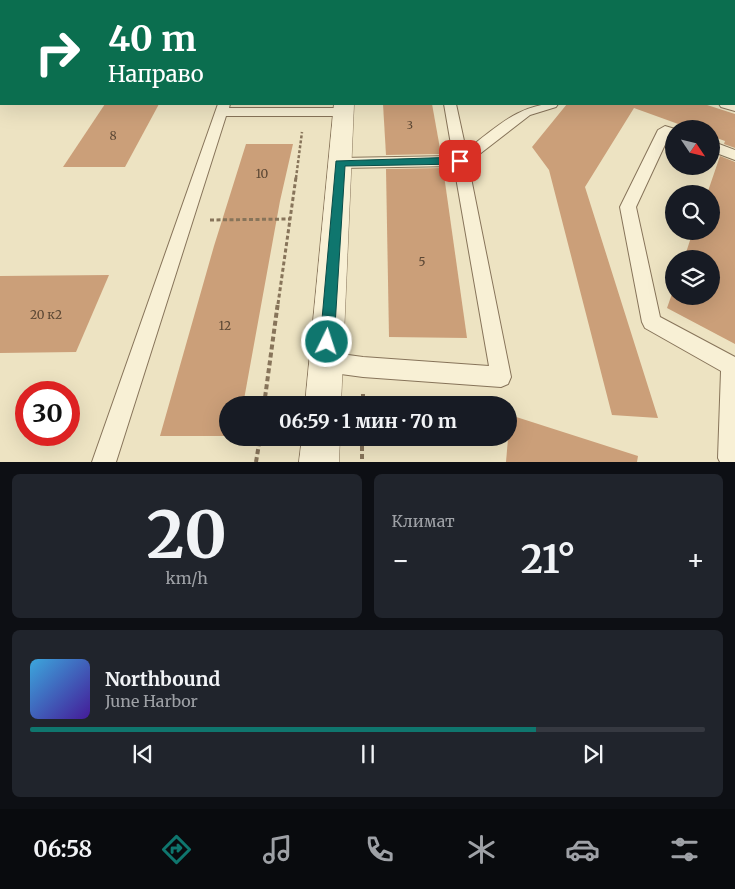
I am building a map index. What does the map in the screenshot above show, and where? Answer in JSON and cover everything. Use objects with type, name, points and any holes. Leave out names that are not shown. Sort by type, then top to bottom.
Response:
[{"type":"street","points":[[324,396],[344,108]]},
{"type":"street","points":[[319,462],[320,446]]},
{"type":"lane","points":[[326,362],[363,367],[501,377],[450,105]]},
{"type":"lane","points":[[340,163],[460,161],[526,112],[549,105]]},
{"type":"lane","points":[[104,462],[222,108],[305,112],[344,108]]},
{"type":"lane","points":[[665,130],[628,207],[652,322],[733,367],[730,458]]},
{"type":"lane","points":[[720,149],[735,155]]},
{"type":"path","points":[[265,396],[305,112]]},
{"type":"path","points":[[184,221],[290,219]]},
{"type":"path","points":[[256,462],[259,446]]},
{"type":"path","points":[[362,446],[362,462]]},
{"type":"building","points":[[104,105],[158,105],[125,167],[63,167]]},
{"type":"building","points":[[383,105],[432,105],[441,154],[386,155]]},
{"type":"building","points":[[566,105],[707,105],[735,114],[735,148],[724,144],[725,141],[720,139],[720,120],[667,120],[634,108],[585,187],[658,418],[612,415],[549,170],[532,147]]},
{"type":"building","points":[[246,144],[293,144],[280,201],[245,396],[219,396],[219,436],[160,436],[214,246]]},
{"type":"building","points":[[720,156],[735,162],[735,344],[667,308],[668,305],[720,305],[720,250],[687,250],[690,240],[720,240],[720,185],[710,185],[714,175],[720,175]]},
{"type":"building","points":[[443,168],[467,338],[389,337],[386,169]]},
{"type":"building","points":[[109,275],[76,352],[0,353],[0,276]]},
{"type":"building","points":[[517,417],[638,456],[637,462],[506,462],[507,446],[517,446]]},
{"type":"route","points":[[327,342],[340,163],[460,161]]}]
